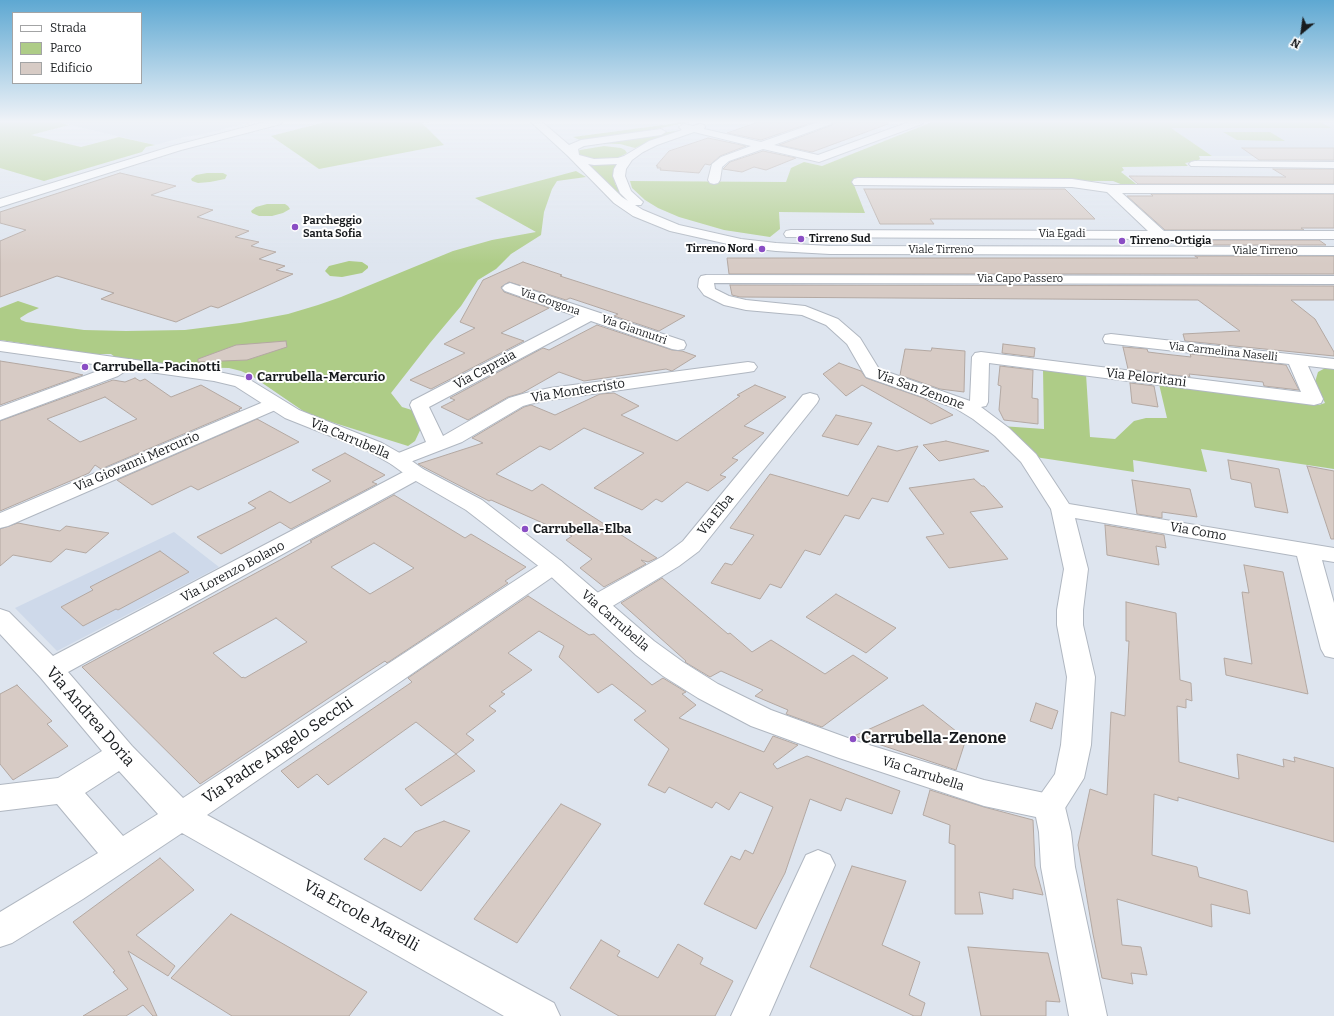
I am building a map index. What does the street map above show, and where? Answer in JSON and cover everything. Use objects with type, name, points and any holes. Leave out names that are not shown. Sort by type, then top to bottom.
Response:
[{"type":"street","points":[[0,197],[66,180],[100,169]]},
{"type":"street","points":[[0,203],[108,169]]},
{"type":"street","name":"Viale Tirreno","points":[[587,169],[618,200],[645,212]]},
{"type":"street","name":"Viale Tirreno","points":[[620,169],[620,181],[626,193],[645,212],[658,222],[723,240],[762,245],[823,250],[973,243],[1171,242],[1334,245]]},
{"type":"street","points":[[714,180],[715,169]]},
{"type":"street","points":[[858,182],[1072,183],[1111,189],[1334,190]]},
{"type":"street","points":[[1111,189],[1171,242],[1225,280]]},
{"type":"street","name":"Via Egadi","points":[[791,234],[973,243],[1171,242],[1334,235]]},
{"type":"street","name":"Viale Tirreno","points":[[1171,242],[1334,251]]},
{"type":"street","name":"Via Capo Passero","points":[[706,279],[1334,280]]},
{"type":"street","name":"Via San Zenone","points":[[706,279],[706,287],[709,292],[724,300],[746,305],[805,311],[832,322],[840,327],[854,342],[872,373],[962,404],[980,415],[1002,432],[1029,458],[1062,509],[1076,569],[1070,610],[1070,625],[1081,677],[1076,744],[1069,778],[1049,807]]},
{"type":"street","name":"Via Gorgona","points":[[510,288],[590,315]]},
{"type":"street","name":"Via Giannutri","points":[[590,315],[678,345]]},
{"type":"street","name":"Via Capraia","points":[[437,445],[419,404],[590,315]]},
{"type":"street","name":"Via Carmelina Naselli","points":[[1111,339],[1334,364]]},
{"type":"street","name":"Via Carrubella","points":[[0,346],[227,378],[241,382],[292,414],[358,440],[407,466],[474,505],[512,532],[553,566],[645,648],[673,669],[708,691],[761,718],[849,750],[976,790],[1049,807]]},
{"type":"street","name":"Via Peloritani","points":[[979,402],[981,357],[1314,399],[1296,360]]},
{"type":"street","points":[[0,414],[112,372],[124,364]]},
{"type":"street","name":"Via Montecristo","points":[[407,466],[437,445],[456,438],[516,402],[532,397],[748,367]]},
{"type":"street","name":"Via Elba","points":[[597,604],[671,561],[691,546],[810,399]]},
{"type":"street","name":"Via Giovanni Mercurio","points":[[0,521],[274,404]]},
{"type":"street","name":"Via Lorenzo Bolano","points":[[50,670],[407,466]]},
{"type":"street","name":"Via Como","points":[[1062,509],[1334,555]]},
{"type":"street","points":[[1307,550],[1334,649]]},
{"type":"street","name":"Via Padre Angelo Secchi","points":[[0,931],[120,856],[553,566]]},
{"type":"street","name":"Via Andrea Doria","points":[[0,618],[50,670],[122,754],[180,816]]},
{"type":"street","points":[[0,798],[64,790],[122,754]]},
{"type":"street","points":[[64,790],[120,856]]},
{"type":"street","points":[[1049,807],[1055,832],[1058,867],[1088,1016]]},
{"type":"street","name":"Via Ercole Marelli","points":[[180,816],[541,1016]]},
{"type":"street","points":[[750,1016],[818,865]]},
{"type":"shaded area","points":[[174,532],[219,567],[57,651],[15,608]]},
{"type":"green space","points":[[5,169],[83,169],[44,181]]},
{"type":"green space","points":[[593,169],[616,169],[614,174],[615,184],[624,197],[640,209],[623,199]]},
{"type":"green space","points":[[790,169],[1124,169],[1121,172],[1140,187],[1123,185],[1113,181],[852,180],[865,213],[779,212],[780,229],[770,237],[724,230],[679,217],[658,208],[645,200],[632,188],[630,181],[786,182]]},
{"type":"green space","points":[[576,171],[586,177],[557,181],[552,189],[544,212],[541,235],[511,254],[496,269],[478,280],[461,306],[391,393],[402,407],[415,411],[423,424],[415,441],[408,446],[309,415],[252,376],[241,371],[229,368],[186,367],[115,357],[111,354],[94,354],[0,340],[0,308],[18,301],[39,308],[20,318],[21,320],[84,330],[185,330],[240,323],[288,314],[341,297],[453,251],[492,240],[536,232],[475,198]]},
{"type":"green space","points":[[223,173],[227,175],[225,179],[210,182],[198,183],[192,181],[191,179],[196,175]]},
{"type":"green space","points":[[267,204],[285,204],[290,209],[272,216],[259,216],[252,213],[251,211],[256,207]]},
{"type":"green space","points":[[349,261],[362,262],[368,266],[368,268],[362,273],[342,277],[330,276],[325,271],[329,266]]},
{"type":"green space","points":[[1327,367],[1334,368],[1334,469],[1201,449],[1207,472],[1133,460],[1134,472],[1035,457],[1001,426],[1044,429],[1043,369],[1086,374],[1090,437],[1115,439],[1134,421],[1146,418],[1167,418],[1159,384],[1319,405],[1325,403],[1315,382],[1318,372]]},
{"type":"building","points":[[660,169],[701,169],[699,173]]},
{"type":"building","points":[[726,169],[748,169],[742,172]]},
{"type":"building","points":[[1274,169],[1334,169],[1334,184],[1138,184],[1129,176],[1286,177]]},
{"type":"building","points":[[120,173],[176,186],[151,195],[213,210],[197,217],[249,231],[235,237],[259,242],[251,246],[276,252],[259,259],[285,266],[276,270],[293,274],[218,308],[211,306],[176,322],[101,299],[114,293],[57,276],[0,297],[0,241],[26,230],[0,223],[0,212]]},
{"type":"building","points":[[864,189],[1065,189],[1095,219],[930,219],[934,224],[880,224]]},
{"type":"building","points":[[1151,194],[1334,194],[1334,228],[1301,228],[1304,230],[1165,230],[1127,196],[1153,196]]},
{"type":"building","points":[[1178,240],[1319,240],[1326,245],[1183,245]]},
{"type":"building","points":[[1195,256],[1334,256],[1334,274],[729,274],[727,258],[1198,258]]},
{"type":"building","points":[[523,262],[562,275],[560,276],[685,316],[659,331],[614,316],[618,314],[570,298],[566,300],[509,282],[501,287],[504,292],[549,308],[501,333],[524,341],[431,389],[410,380],[465,353],[444,344],[475,328],[460,322],[483,280]]},
{"type":"building","points":[[730,285],[1334,286],[1334,300],[1291,300],[1315,319],[1334,352],[1334,356],[1185,341],[1183,334],[1240,331],[1198,300],[740,297],[732,295]]},
{"type":"building","points":[[597,325],[672,350],[682,351],[696,356],[672,371],[666,369],[584,381],[559,372],[522,393],[508,397],[468,420],[441,407],[455,400],[450,398],[543,348],[549,350]]},
{"type":"building","points":[[286,341],[287,347],[247,360],[198,362],[198,359],[236,345]]},
{"type":"building","points":[[1003,344],[1035,348],[1034,357],[1002,353]]},
{"type":"building","points":[[1123,347],[1147,349],[1148,352],[1191,357],[1190,354],[1286,365],[1299,390],[1264,386],[1263,382],[1189,374],[1190,377],[1128,369]]},
{"type":"building","points":[[932,348],[965,351],[964,392],[940,389],[900,375],[905,349],[931,351]]},
{"type":"building","points":[[0,361],[70,372],[83,375],[0,405]]},
{"type":"building","points":[[839,363],[861,371],[866,378],[923,398],[953,415],[931,424],[862,385],[846,396],[823,374]]},
{"type":"building","points":[[1000,366],[1033,370],[1032,398],[1038,399],[1038,424],[1004,420],[999,410],[1001,386],[998,385]]},
{"type":"building","points":[[135,378],[140,381],[145,379],[171,397],[201,385],[242,408],[101,469],[95,465],[89,473],[0,511],[0,421],[113,380],[125,382]],"holes":[[[105,397],[137,419],[80,442],[47,419]]]},
{"type":"building","points":[[1130,383],[1154,386],[1158,407],[1132,403]]},
{"type":"building","points":[[755,385],[786,397],[744,426],[764,433],[732,458],[738,460],[720,475],[726,477],[708,491],[687,482],[662,502],[656,499],[642,510],[594,488],[644,453],[584,428],[550,450],[540,446],[496,474],[532,491],[542,484],[657,558],[648,562],[641,560],[646,564],[604,587],[580,568],[592,559],[566,540],[572,536],[491,500],[489,501],[418,464],[483,443],[472,438],[524,407],[531,405],[555,415],[600,394],[614,393],[639,406],[621,415],[677,441],[740,396],[737,395]]},
{"type":"building","points":[[836,415],[872,423],[858,445],[822,436]]},
{"type":"building","points":[[257,419],[299,442],[198,490],[191,486],[152,505],[117,480]]},
{"type":"building","points":[[946,441],[989,451],[939,461],[923,445]]},
{"type":"building","points":[[878,446],[897,451],[918,446],[888,502],[872,498],[859,519],[845,515],[820,555],[805,550],[781,588],[770,584],[760,599],[711,583],[725,563],[732,565],[754,535],[730,528],[770,474],[848,496]]},
{"type":"building","points":[[345,453],[385,475],[372,482],[377,484],[291,529],[280,522],[221,554],[197,537],[256,508],[248,503],[270,491],[290,503],[331,481],[312,470]]},
{"type":"building","points":[[1228,460],[1279,469],[1288,513],[1255,507],[1251,483],[1231,479]]},
{"type":"building","points":[[1307,466],[1334,471],[1334,539],[1331,539]]},
{"type":"building","points":[[974,479],[984,486],[1003,507],[970,512],[1008,559],[949,568],[926,537],[944,534],[909,488]]},
{"type":"building","points":[[1132,480],[1190,489],[1197,517],[1162,512],[1162,518],[1137,514]]},
{"type":"building","points":[[394,495],[465,538],[471,534],[526,567],[505,581],[508,583],[387,663],[385,661],[368,672],[200,784],[82,667],[312,542],[310,541]],"holes":[[[374,543],[414,568],[370,594],[331,567]],[[276,618],[307,642],[245,678],[242,678],[213,653]]]},
{"type":"building","points":[[18,523],[60,531],[66,526],[109,533],[86,553],[66,549],[51,562],[13,555],[0,566],[0,529]]},
{"type":"building","points":[[1105,525],[1164,535],[1166,548],[1156,546],[1159,565],[1107,555]]},
{"type":"building","points":[[160,551],[189,572],[118,610],[116,609],[83,626],[61,607],[93,590],[90,587]]},
{"type":"building","points":[[1244,565],[1283,572],[1308,694],[1226,675],[1224,658],[1252,664],[1242,592],[1249,593]]},
{"type":"building","points":[[662,578],[728,634],[730,633],[752,652],[771,640],[825,674],[853,655],[888,678],[822,727],[786,714],[788,710],[755,696],[763,690],[721,671],[710,677],[685,662],[686,661],[621,603]]},
{"type":"building","points":[[836,594],[896,628],[866,653],[806,617]]},
{"type":"building","points":[[528,596],[589,635],[594,634],[652,685],[663,678],[686,692],[682,694],[696,705],[679,718],[764,752],[773,736],[798,745],[773,764],[777,769],[807,756],[900,791],[892,814],[846,798],[841,811],[810,799],[785,873],[756,929],[704,904],[731,856],[740,860],[745,850],[753,854],[773,807],[740,792],[729,810],[716,802],[712,808],[669,787],[665,793],[648,785],[669,749],[634,720],[646,711],[612,684],[598,693],[559,657],[564,646],[539,631],[508,653],[532,670],[501,692],[505,694],[489,706],[496,711],[466,734],[474,740],[456,754],[416,722],[328,785],[317,774],[298,788],[281,771],[412,682],[408,678]]},
{"type":"building","points":[[1126,602],[1176,613],[1180,680],[1191,683],[1192,701],[1186,699],[1186,708],[1177,706],[1179,762],[1239,779],[1237,754],[1284,767],[1283,759],[1295,762],[1294,757],[1334,768],[1334,842],[1178,797],[1178,801],[1154,794],[1152,855],[1197,867],[1199,877],[1247,891],[1250,914],[1211,904],[1212,927],[1117,899],[1122,945],[1141,947],[1147,975],[1131,973],[1133,984],[1102,978],[1078,845],[1090,789],[1107,795],[1111,712],[1125,716],[1129,641],[1126,641]]},
{"type":"building","points":[[17,685],[52,721],[47,724],[68,746],[13,780],[0,764],[0,694]]},
{"type":"building","points":[[1036,703],[1058,711],[1052,729],[1030,721]]},
{"type":"building","points":[[923,705],[966,739],[956,770],[854,736]]},
{"type":"building","points":[[456,754],[475,771],[421,806],[405,789]]},
{"type":"building","points":[[930,790],[984,807],[1033,820],[1035,866],[1043,895],[1013,889],[1013,899],[979,892],[983,914],[955,914],[955,845],[949,843],[950,825],[923,815]]},
{"type":"building","points":[[561,804],[601,824],[517,943],[474,919]]},
{"type":"building","points":[[444,821],[470,831],[421,891],[364,859],[384,838],[401,847],[415,832]]},
{"type":"building","points":[[160,858],[194,890],[136,935],[175,966],[168,976],[128,951],[157,1016],[153,1016],[143,1005],[126,1016],[83,1016],[128,989],[113,972],[115,971],[73,922]]},
{"type":"building","points":[[852,866],[906,881],[882,945],[920,962],[909,995],[925,1003],[921,1016],[914,1016],[810,967]]},
{"type":"building","points":[[231,914],[367,992],[349,1016],[232,1016],[171,978]]},
{"type":"building","points":[[601,940],[620,951],[617,956],[658,978],[678,944],[703,958],[700,964],[733,981],[715,1016],[619,1016],[570,988]]},
{"type":"building","points":[[968,947],[1048,953],[1060,1002],[1046,1001],[1046,1016],[981,1016]]},
{"type":"place","name":"Parcheggio Santa Sofia","points":[[295,227]]},
{"type":"place","name":"Tirreno Sud","points":[[801,239]]},
{"type":"place","name":"Tirreno-Ortigia","points":[[1122,241]]},
{"type":"place","name":"Tirreno Nord","points":[[762,249]]},
{"type":"place","name":"Carrubella-Pacinotti","points":[[85,367]]},
{"type":"place","name":"Carrubella-Mercurio","points":[[249,377]]},
{"type":"place","name":"Carrubella-Elba","points":[[525,529]]},
{"type":"place","name":"Carrubella-Zenone","points":[[853,739]]}]
